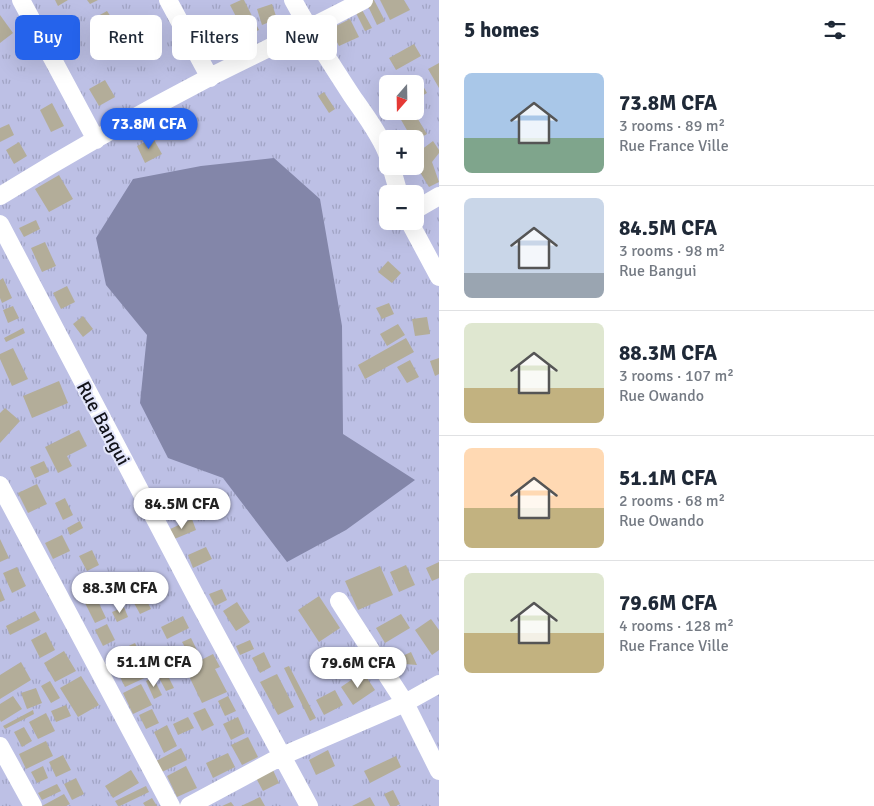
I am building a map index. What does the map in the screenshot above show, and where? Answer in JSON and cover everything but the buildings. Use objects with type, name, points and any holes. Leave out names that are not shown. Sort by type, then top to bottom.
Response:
[{"type":"street","points":[[21,0],[96,140]]},
{"type":"street","points":[[168,0],[210,78]]},
{"type":"street","points":[[293,0],[301,15]]},
{"type":"street","points":[[336,15],[364,0]]},
{"type":"street","points":[[0,196],[96,140],[210,78],[267,50]]},
{"type":"street","points":[[329,60],[379,138]]},
{"type":"street","points":[[424,205],[439,196]]},
{"type":"street","name":"Rue Bangui","points":[[0,224],[191,588],[309,806]]},
{"type":"street","points":[[414,230],[439,277]]},
{"type":"street","points":[[0,486],[172,806]]},
{"type":"street","points":[[339,601],[405,703],[439,771]]},
{"type":"street","points":[[189,806],[282,756],[405,703],[439,684]]},
{"type":"street","points":[[0,746],[34,806]]},
{"type":"green space","points":[[0,0],[439,0],[439,806],[0,806]]},
{"type":"shaded area","points":[[274,158],[320,199],[342,326],[343,434],[415,480],[346,530],[287,562],[223,478],[168,458],[140,403],[147,335],[106,285],[96,238],[133,179],[201,166]]}]
